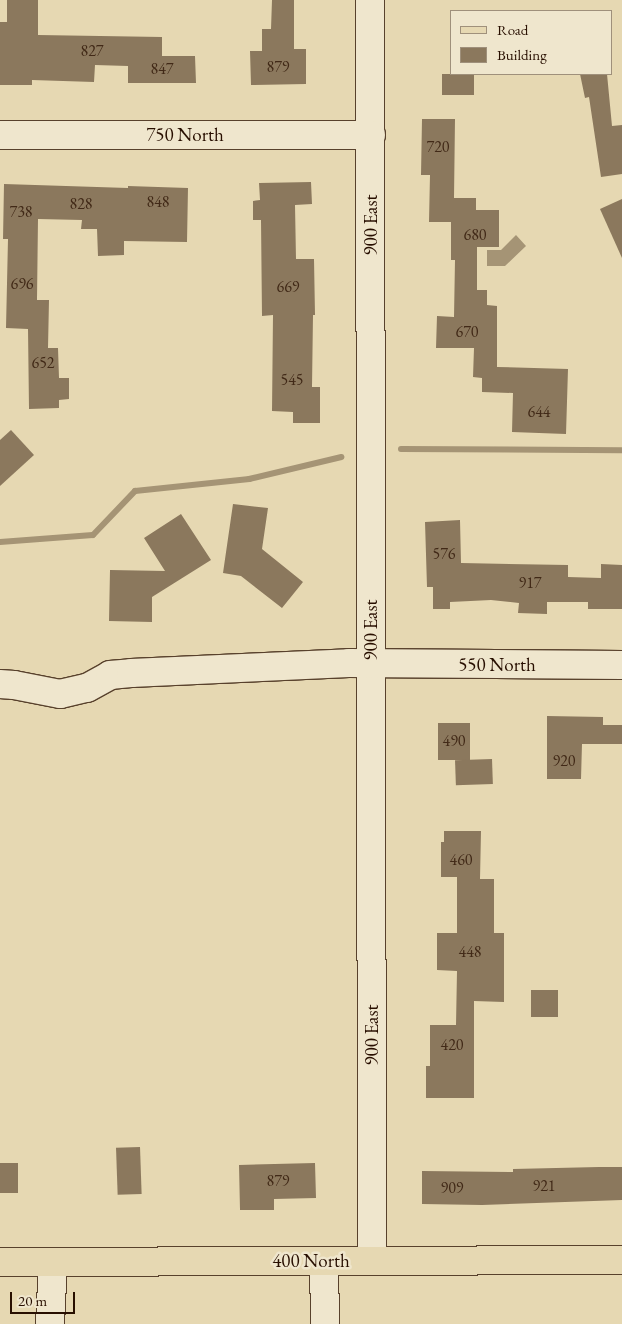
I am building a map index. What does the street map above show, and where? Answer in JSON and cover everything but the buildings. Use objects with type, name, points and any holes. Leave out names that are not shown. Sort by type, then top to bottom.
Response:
[{"type":"main road","name":"400 North","points":[[0,1262],[622,1260]]},
{"type":"street","name":"900 East","points":[[370,0],[372,1261]]},
{"type":"street","name":"750 North","points":[[0,135],[371,135]]},
{"type":"street","name":"550 North","points":[[7,685],[60,694],[87,688],[110,675],[349,663],[622,665]]},
{"type":"street","points":[[324,1261],[325,1324]]},
{"type":"street","points":[[50,1324],[53,1262]]},
{"type":"shaded area","points":[[516,235],[526,246],[505,266],[487,266],[487,250],[501,250]]},
{"type":"waterway","points":[[401,449],[622,450]]},
{"type":"waterway","points":[[0,542],[93,535],[135,491],[249,479],[341,457]]}]
